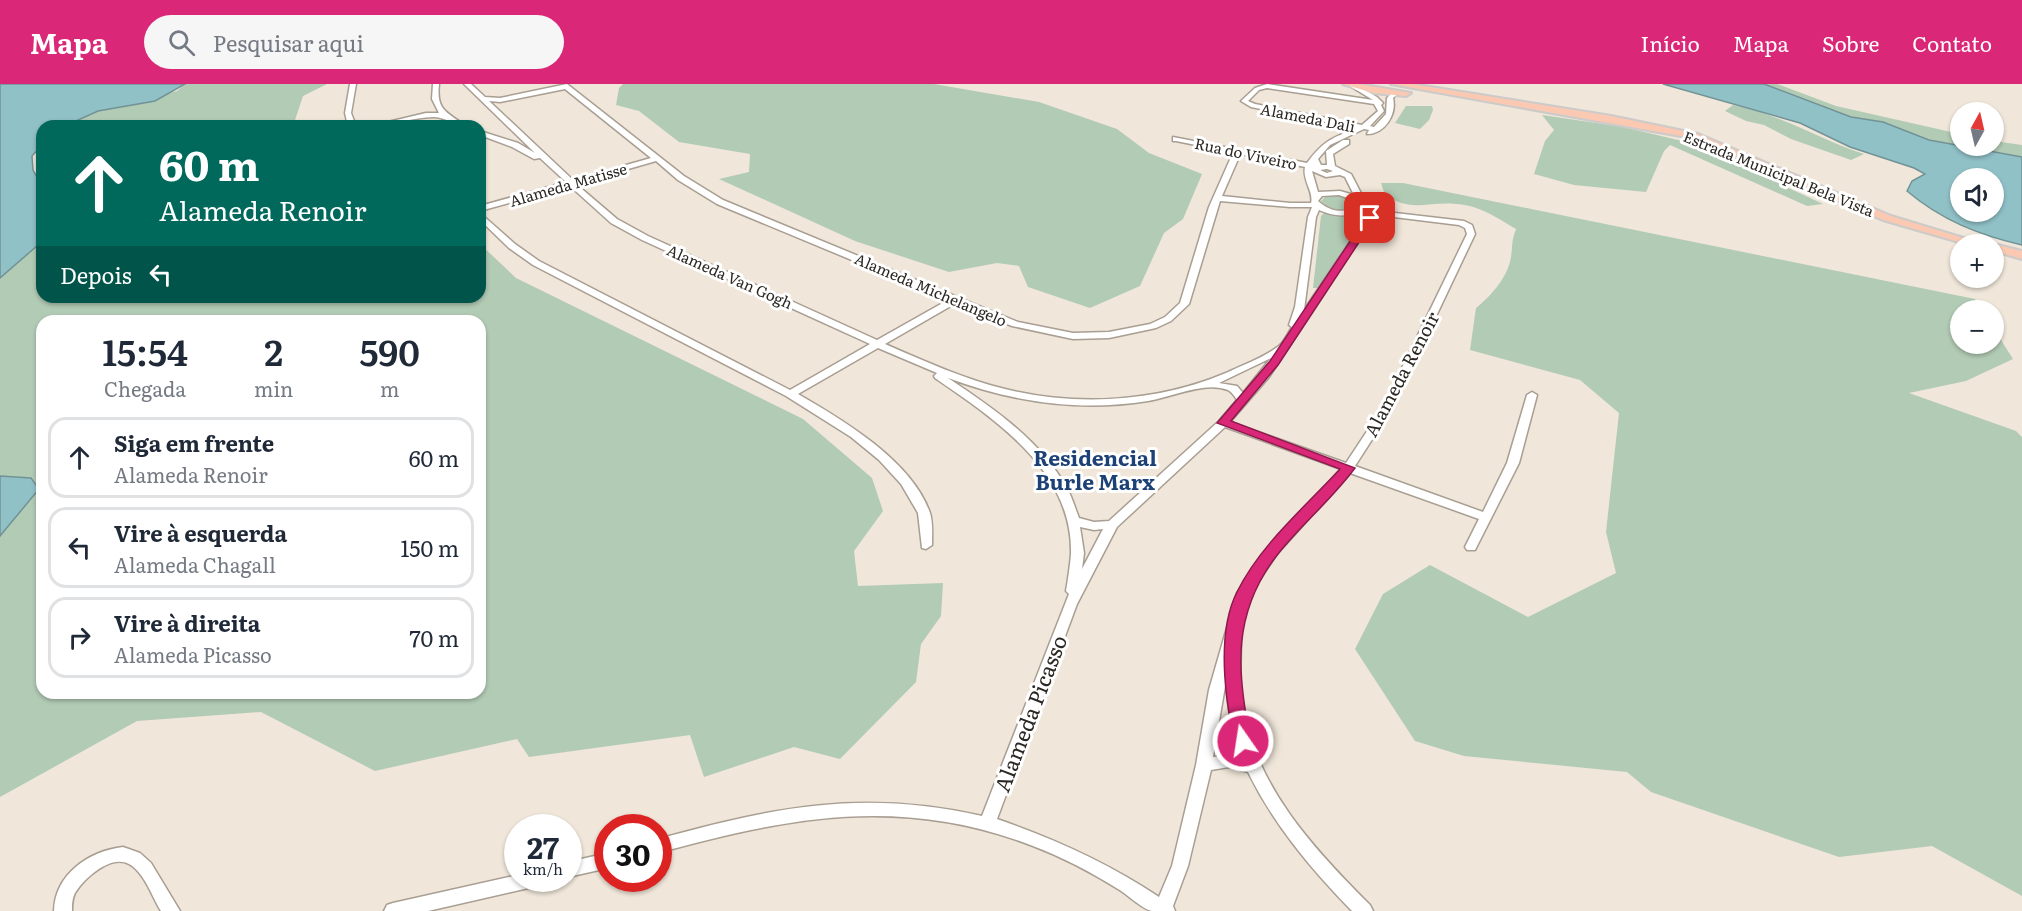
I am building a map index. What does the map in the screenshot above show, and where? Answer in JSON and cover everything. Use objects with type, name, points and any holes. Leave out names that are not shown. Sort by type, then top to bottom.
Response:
[{"type":"main road","points":[[1350,85],[1395,87]]},
{"type":"main road","name":"Estrada Municipal Bela Vista","points":[[1395,87],[1452,94],[1695,136],[1887,218],[1950,236]]},
{"type":"main road","name":"Estrada Municipal Bela Vista","points":[[1578,115],[1696,139],[1877,218],[1950,240]]},
{"type":"main road","points":[[2004,252],[2022,256]]},
{"type":"street","points":[[350,120],[348,113],[353,84]]},
{"type":"street","points":[[436,84],[435,103],[441,112],[453,120]]},
{"type":"street","name":"Alameda Van Gogh","points":[[467,84],[608,216],[645,238],[921,363]]},
{"type":"street","points":[[483,99],[500,100],[564,85]]},
{"type":"street","name":"Alameda Michelangelo","points":[[564,85],[656,159],[695,188],[720,202],[1015,324],[1053,333],[1109,335],[1154,326],[1168,319],[1184,304],[1217,198],[1235,157]]},
{"type":"street","points":[[1350,85],[1369,94],[1380,104],[1378,115],[1362,127],[1324,145],[1315,167],[1307,175],[1317,203],[1331,212],[1346,213],[1362,205],[1347,194],[1328,157],[1331,151],[1375,129],[1390,115],[1392,106],[1390,98],[1395,87]]},
{"type":"street","name":"Alameda Dali","points":[[1375,129],[1253,106],[1244,101],[1257,89],[1270,86],[1380,104]]},
{"type":"street","points":[[490,106],[500,100]]},
{"type":"street","points":[[403,120],[441,112]]},
{"type":"street","name":"Alameda Van Gogh","points":[[486,135],[515,145],[554,166]]},
{"type":"street","name":"Rua do Viveiro","points":[[1176,139],[1334,169]]},
{"type":"street","points":[[515,145],[527,142]]},
{"type":"street","name":"Alameda Matisse","points":[[486,206],[656,159]]},
{"type":"street","points":[[1315,167],[1326,193]]},
{"type":"street","name":"Alameda Picasso","points":[[988,822],[1070,604],[1112,525],[1223,423],[1243,400],[1274,363],[1371,216],[1362,205],[1348,176],[1334,169]]},
{"type":"street","points":[[1326,193],[1347,194]]},
{"type":"street","points":[[1217,198],[1290,206],[1317,203],[1326,193]]},
{"type":"street","name":"Alameda Picasso","points":[[1291,335],[1303,287],[1312,217],[1317,203]]},
{"type":"street","name":"Alameda Renoir","points":[[1234,629],[1244,593],[1253,577],[1348,468],[1388,407],[1471,234],[1469,227],[1461,223],[1394,215],[1362,205]]},
{"type":"street","points":[[486,220],[512,246],[536,263],[790,394],[850,433],[888,463],[912,490],[923,510],[926,545]]},
{"type":"street","points":[[1303,287],[1322,291]]},
{"type":"street","points":[[790,394],[956,299]]},
{"type":"street","name":"Alameda Picasso","points":[[921,363],[1006,393],[1064,401],[1097,402],[1160,397],[1209,385],[1253,366],[1282,348]]},
{"type":"street","name":"Alameda Picasso","points":[[921,363],[1015,429],[1047,465],[1074,521],[1077,562],[1070,604]]},
{"type":"street","name":"Alameda Picasso","points":[[1209,385],[1233,388],[1243,400]]},
{"type":"street","points":[[990,410],[997,399],[1006,393]]},
{"type":"street","points":[[1471,547],[1513,463],[1532,394]]},
{"type":"street","points":[[1223,423],[1485,517]]},
{"type":"street","points":[[1074,521],[1094,526],[1112,525]]},
{"type":"street","points":[[672,842],[762,820],[849,809],[938,813],[988,822],[1074,855],[1164,910],[1180,866],[1204,765],[1216,690],[1234,629]]},
{"type":"street","points":[[1234,629],[1234,702],[1243,741],[1253,767],[1289,827],[1322,869],[1364,911]]},
{"type":"street","points":[[1204,765],[1229,761],[1253,767]]},
{"type":"street","points":[[63,911],[65,894],[76,877],[104,859],[118,855],[134,859],[142,866],[171,911]]},
{"type":"street","points":[[393,911],[504,886]]},
{"type":"green space","points":[[185,84],[327,84],[303,96],[295,120],[78,120],[98,111],[177,91]]},
{"type":"green space","points":[[623,84],[934,84],[1039,102],[1117,129],[1149,153],[1202,174],[1183,219],[1164,233],[1140,286],[1090,308],[1028,287],[1019,266],[997,263],[949,272],[855,241],[719,179],[749,172],[750,154],[679,142],[639,111],[616,105],[619,88]]},
{"type":"green space","points":[[1764,84],[1777,84],[1836,106],[1950,132],[1950,144],[1929,140],[1883,122],[1851,117]]},
{"type":"green space","points":[[1733,105],[1767,114],[1864,154],[1851,160],[1791,139],[1764,125],[1746,121],[1725,111]]},
{"type":"green space","points":[[1406,106],[1432,106],[1433,110],[1429,120],[1420,129],[1395,123]]},
{"type":"green space","points":[[1542,115],[1623,127],[1695,144],[1823,204],[1807,206],[1670,145],[1664,151],[1646,192],[1574,185],[1534,174],[1545,141],[1554,130]]},
{"type":"green space","points":[[2004,142],[2022,145],[2022,157],[2004,154]]},
{"type":"green space","points":[[1381,183],[1403,183],[1975,299],[1950,300],[1950,354],[2004,354],[2004,345],[2013,359],[1966,381],[1909,393],[2016,431],[2022,437],[2022,896],[1932,846],[1839,857],[1651,792],[1627,772],[1464,756],[1415,741],[1355,649],[1383,594],[1430,565],[1528,617],[1616,573],[1606,532],[1619,413],[1580,380],[1470,350],[1476,308],[1503,279],[1511,257],[1516,229],[1472,207],[1446,203],[1404,204],[1385,195]]},
{"type":"green space","points":[[1340,195],[1355,200],[1358,207],[1338,210],[1321,201],[1325,197]]},
{"type":"green space","points":[[1324,213],[1366,217],[1318,288],[1313,288],[1321,216]]},
{"type":"green space","points":[[36,247],[36,303],[486,303],[486,250],[516,278],[803,419],[872,478],[883,511],[854,551],[858,586],[943,583],[941,616],[921,644],[916,682],[840,759],[794,747],[704,777],[690,735],[529,757],[517,739],[375,771],[261,712],[137,721],[0,797],[0,536],[36,493],[36,699],[486,699],[486,315],[36,315],[36,485],[31,478],[0,476],[0,278]]},
{"type":"water","points":[[0,84],[185,84],[155,101],[98,111],[78,120],[36,120],[36,152],[32,156],[33,170],[36,175],[36,247],[0,278]]},
{"type":"water","points":[[1663,84],[1764,84],[1851,117],[1883,122],[1929,140],[1950,144],[1950,156],[2004,156],[2004,154],[2022,157],[2022,245],[2004,240],[2004,234],[1986,234],[1955,222],[2004,222],[2004,168],[1950,168],[1950,220],[1907,191],[1912,181],[1925,174],[1914,168],[1850,147],[1800,123]]},
{"type":"water","points":[[0,476],[31,478],[36,485],[36,493],[0,536]]},
{"type":"district","name":"Residencial Burle Marx","points":[[1095,468]]},
{"type":"route","points":[[1243,741],[1234,702],[1234,629],[1244,593],[1272,551],[1348,468],[1223,423],[1274,363],[1370,218]]}]
